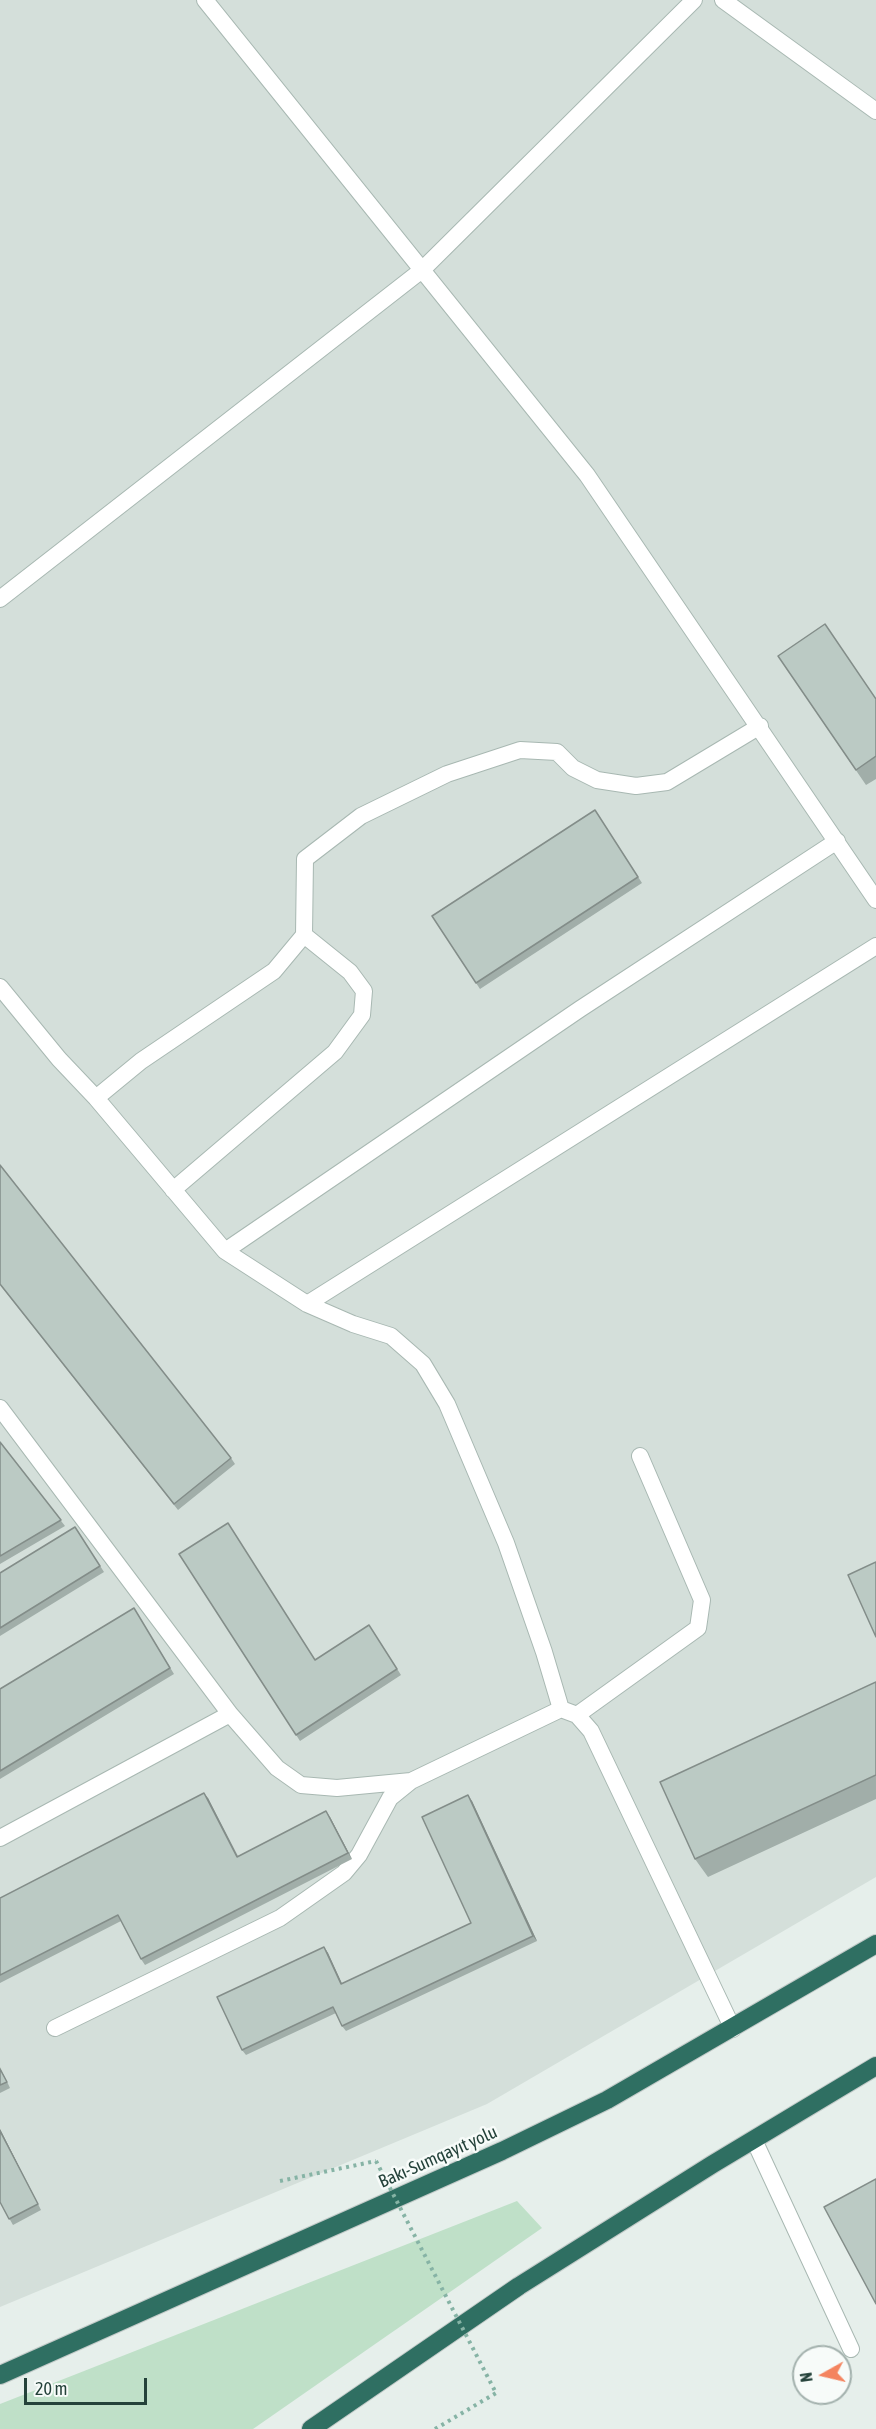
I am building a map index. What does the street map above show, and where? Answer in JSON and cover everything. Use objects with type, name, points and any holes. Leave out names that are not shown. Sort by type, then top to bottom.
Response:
[{"type":"highway","name":"Bakı-Sumqayıt yolu","points":[[0,2375],[502,2151],[607,2100],[876,1944]]},
{"type":"highway","points":[[311,2429],[519,2286],[876,2066]]},
{"type":"lane","points":[[204,0],[587,475],[760,726],[876,900]]},
{"type":"lane","points":[[0,598],[422,270],[694,0]]},
{"type":"lane","points":[[723,0],[876,111]]},
{"type":"lane","points":[[96,1098],[141,1061],[274,971],[304,935],[305,859],[361,816],[447,774],[520,750],[556,752],[573,768],[597,780],[636,786],[667,782],[760,726]]},
{"type":"lane","points":[[225,1251],[580,1009],[837,840]]},
{"type":"lane","points":[[173,1190],[335,1052],[362,1015],[364,991],[350,972],[304,935]]},
{"type":"lane","points":[[307,1304],[876,946]]},
{"type":"lane","points":[[0,987],[225,1251],[307,1304],[353,1324],[391,1336],[423,1364],[447,1404],[506,1543],[561,1709]]},
{"type":"lane","points":[[0,1408],[230,1714],[277,1768],[301,1785],[337,1788],[411,1781]]},
{"type":"lane","points":[[578,1715],[698,1628],[702,1600],[640,1456]]},
{"type":"lane","points":[[55,2028],[289,1911],[344,1873],[359,1855],[381,1820],[390,1798],[411,1781],[561,1709],[578,1715],[591,1731],[733,2029]]},
{"type":"lane","points":[[0,1838],[230,1714]]},
{"type":"lane","points":[[754,2140],[849,2345]]},
{"type":"path","points":[[279,2181],[376,2161],[496,2393],[435,2429]]},
{"type":"shaded area","points":[[0,0],[876,0],[876,1877],[487,2104],[0,2307]]},
{"type":"green space","points":[[517,2201],[542,2228],[253,2429],[0,2429],[0,2404]]},
{"type":"building","points":[[825,624],[876,699],[876,756],[856,770],[778,656]]},
{"type":"building","points":[[595,810],[638,877],[476,983],[432,916]]},
{"type":"building","points":[[0,1165],[231,1458],[174,1504],[0,1284]]},
{"type":"building","points":[[0,1442],[61,1520],[0,1556]]},
{"type":"building","points":[[228,1523],[315,1660],[369,1625],[397,1669],[296,1735],[179,1554]]},
{"type":"building","points":[[75,1527],[100,1566],[0,1628],[0,1573]]},
{"type":"building","points":[[876,1562],[876,1637],[848,1575]]},
{"type":"building","points":[[134,1608],[170,1668],[0,1771],[0,1689]]},
{"type":"building","points":[[876,1682],[876,1775],[695,1859],[660,1782]]},
{"type":"building","points":[[204,1793],[237,1857],[326,1811],[348,1853],[141,1959],[118,1915],[0,1975],[0,1898]]},
{"type":"building","points":[[468,1795],[533,1936],[342,2026],[333,2007],[242,2050],[217,1997],[324,1947],[341,1984],[471,1923],[422,1817]]},
{"type":"building","points":[[0,2069],[7,2082],[0,2085]]},
{"type":"building","points":[[0,2131],[38,2204],[9,2219],[0,2202]]},
{"type":"building","points":[[876,2179],[876,2304],[824,2207]]}]
